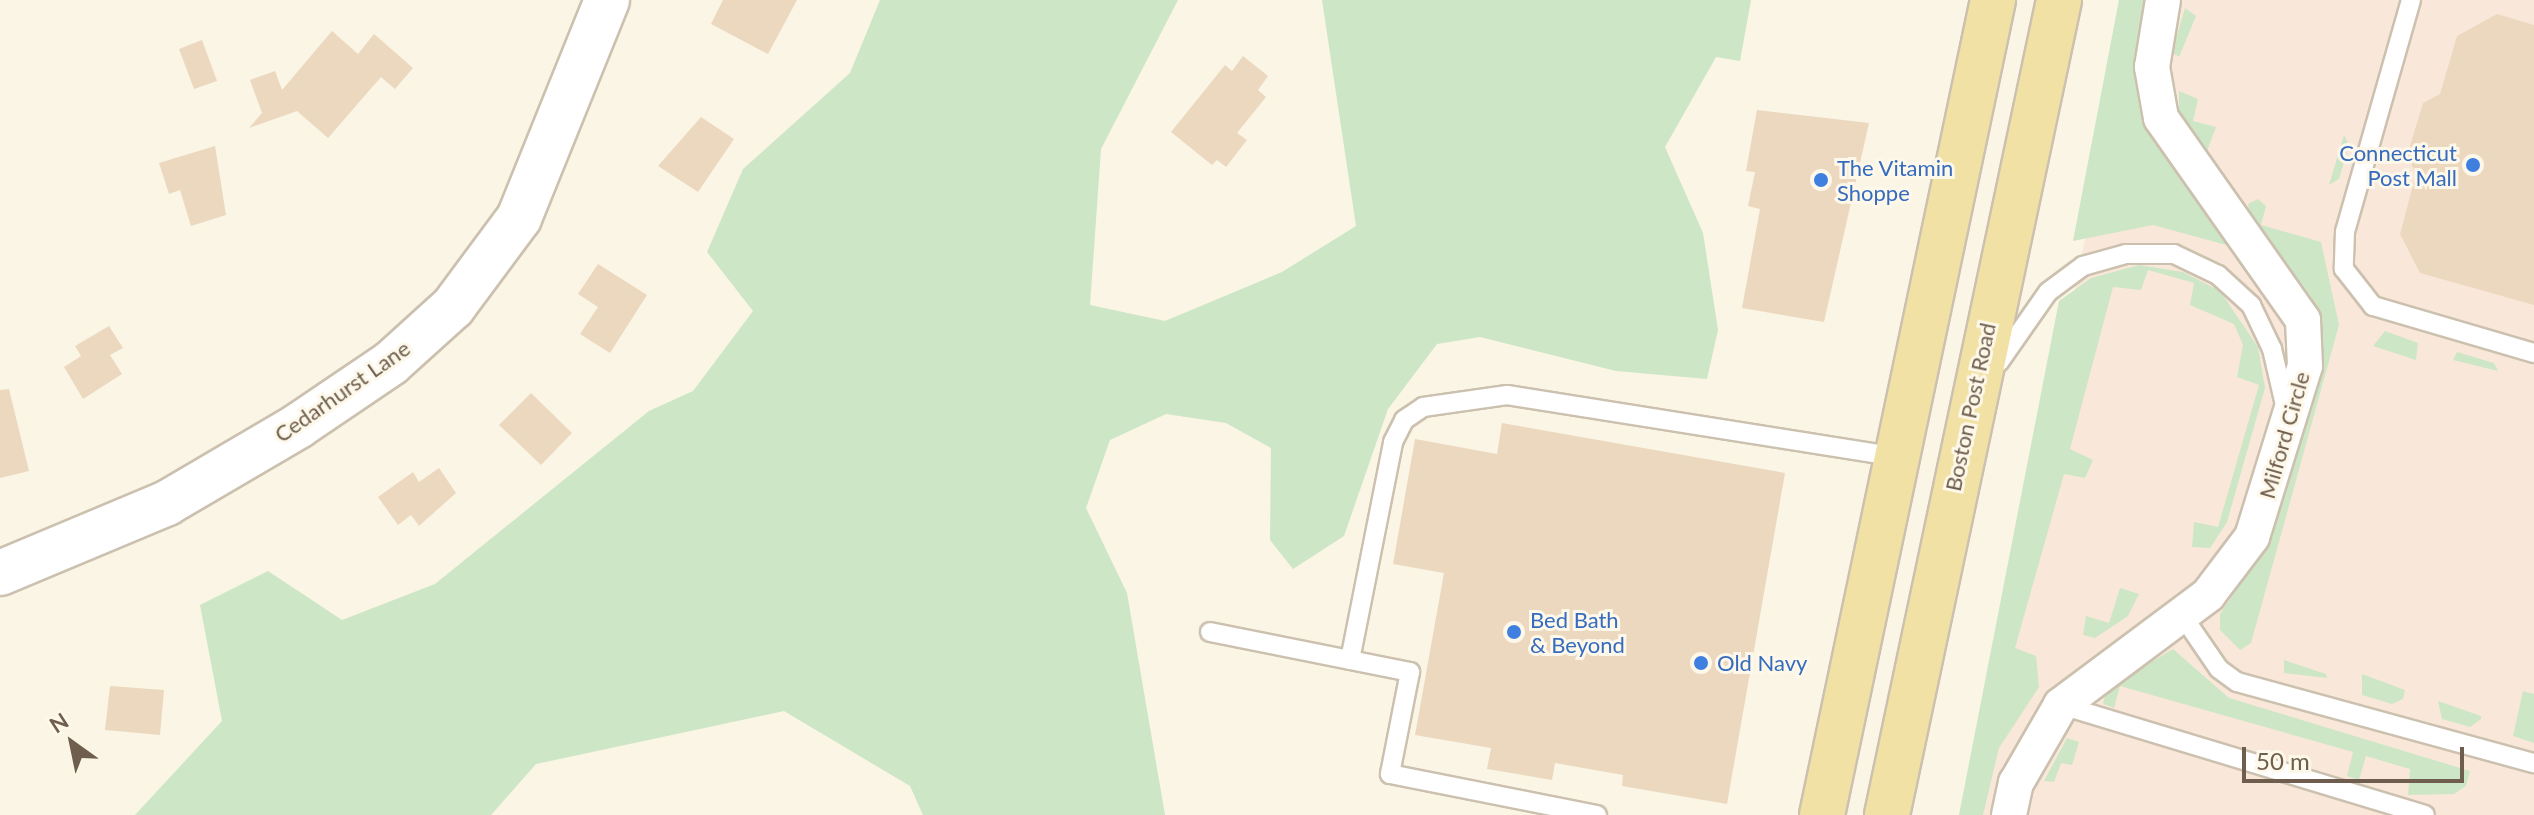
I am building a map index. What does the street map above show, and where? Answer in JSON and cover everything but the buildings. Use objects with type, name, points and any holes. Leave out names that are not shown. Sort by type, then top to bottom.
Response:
[{"type":"main road","points":[[1822,815],[1993,0]]},
{"type":"main road","name":"Boston Post Road","points":[[1887,815],[1966,425],[2059,0]]},
{"type":"street","name":"Cedarhurst Lane","points":[[0,573],[167,503],[298,426],[391,363],[453,307],[519,218],[607,0]]},
{"type":"street","name":"Milford Circle","points":[[2009,815],[2016,783],[2061,705],[2208,595],[2252,537],[2305,366],[2303,320],[2161,118],[2152,67],[2163,0]]},
{"type":"lane","points":[[2411,0],[2345,231],[2344,269],[2373,306],[2534,353]]},
{"type":"lane","points":[[1966,425],[2004,350],[2048,292],[2083,266],[2147,252],[2197,264],[2251,305],[2272,349],[2289,422]]},
{"type":"lane","points":[[1350,660],[1395,432],[1423,407],[1507,395],[1897,457]]},
{"type":"lane","points":[[2182,615],[2219,669],[2237,682],[2534,763]]},
{"type":"lane","points":[[1210,632],[1410,672],[1390,774],[1597,815]]},
{"type":"lane","points":[[2061,705],[2425,815]]},
{"type":"shaded area","points":[[2130,0],[2534,0],[2534,815],[1976,815]]},
{"type":"green space","points":[[880,0],[1178,0],[1101,149],[1090,305],[1165,321],[1282,272],[1356,226],[1322,0],[1751,0],[1740,61],[1716,57],[1665,147],[1703,233],[1718,330],[1707,379],[1616,371],[1480,337],[1437,344],[1388,409],[1344,536],[1293,569],[1270,540],[1271,448],[1226,423],[1166,414],[1110,440],[1086,508],[1127,593],[1165,815],[923,815],[910,786],[784,711],[536,764],[491,815],[135,815],[222,721],[200,605],[268,571],[342,620],[435,584],[649,411],[693,391],[753,311],[707,252],[743,169],[850,73]]},
{"type":"green space","points":[[2119,0],[2146,0],[2135,66],[2145,122],[2230,246],[2153,225],[2073,241]]},
{"type":"green space","points":[[2185,8],[2196,16],[2179,57],[2172,52]]},
{"type":"green space","points":[[2179,91],[2198,99],[2193,121],[2216,127],[2207,151],[2179,115]]},
{"type":"green space","points":[[2344,135],[2349,145],[2339,179],[2329,185]]},
{"type":"green space","points":[[2258,199],[2266,206],[2261,225],[2321,242],[2339,325],[2251,643],[2240,650],[2220,630],[2220,614],[2272,537],[2323,353],[2310,295],[2251,218],[2248,204]]},
{"type":"green space","points":[[2139,265],[2183,272],[2220,291],[2258,347],[2265,388],[2227,522],[2210,548],[2192,547],[2194,522],[2218,527],[2259,385],[2237,377],[2243,345],[2234,324],[2190,305],[2194,283],[2148,270],[2141,290],[2113,287],[2070,449],[2093,460],[2085,478],[2064,474],[2015,648],[2036,656],[2039,687],[1999,748],[1983,815],[1959,815],[2059,301],[2091,278]]},
{"type":"green space","points":[[2385,331],[2418,343],[2416,360],[2373,346]]},
{"type":"green space","points":[[2457,352],[2494,363],[2498,371],[2453,360]]},
{"type":"green space","points":[[2120,588],[2139,594],[2128,616],[2095,638],[2083,635],[2086,616],[2109,623]]},
{"type":"green space","points":[[2173,649],[2229,698],[2470,771],[2466,786],[2454,794],[2408,795],[2410,769],[2366,756],[2359,780],[2347,776],[2353,752],[2120,686],[2114,708],[2103,704],[2106,690]]},
{"type":"green space","points":[[2284,660],[2326,674],[2327,678],[2284,673]]},
{"type":"green space","points":[[2362,674],[2405,690],[2403,699],[2392,704],[2362,695]]},
{"type":"green space","points":[[2523,691],[2534,694],[2534,743],[2513,736]]},
{"type":"green space","points":[[2438,701],[2481,716],[2481,719],[2470,727],[2442,719]]},
{"type":"green space","points":[[2067,738],[2079,742],[2072,765],[2061,763],[2054,782],[2044,781]]},
{"type":"place","name":"Connecticut Post Mall","points":[[2473,165]]},
{"type":"place","name":"The Vitamin Shoppe","points":[[1821,180]]},
{"type":"place","name":"Bed Bath & Beyond","points":[[1514,632]]},
{"type":"place","name":"Old Navy","points":[[1701,663]]}]
